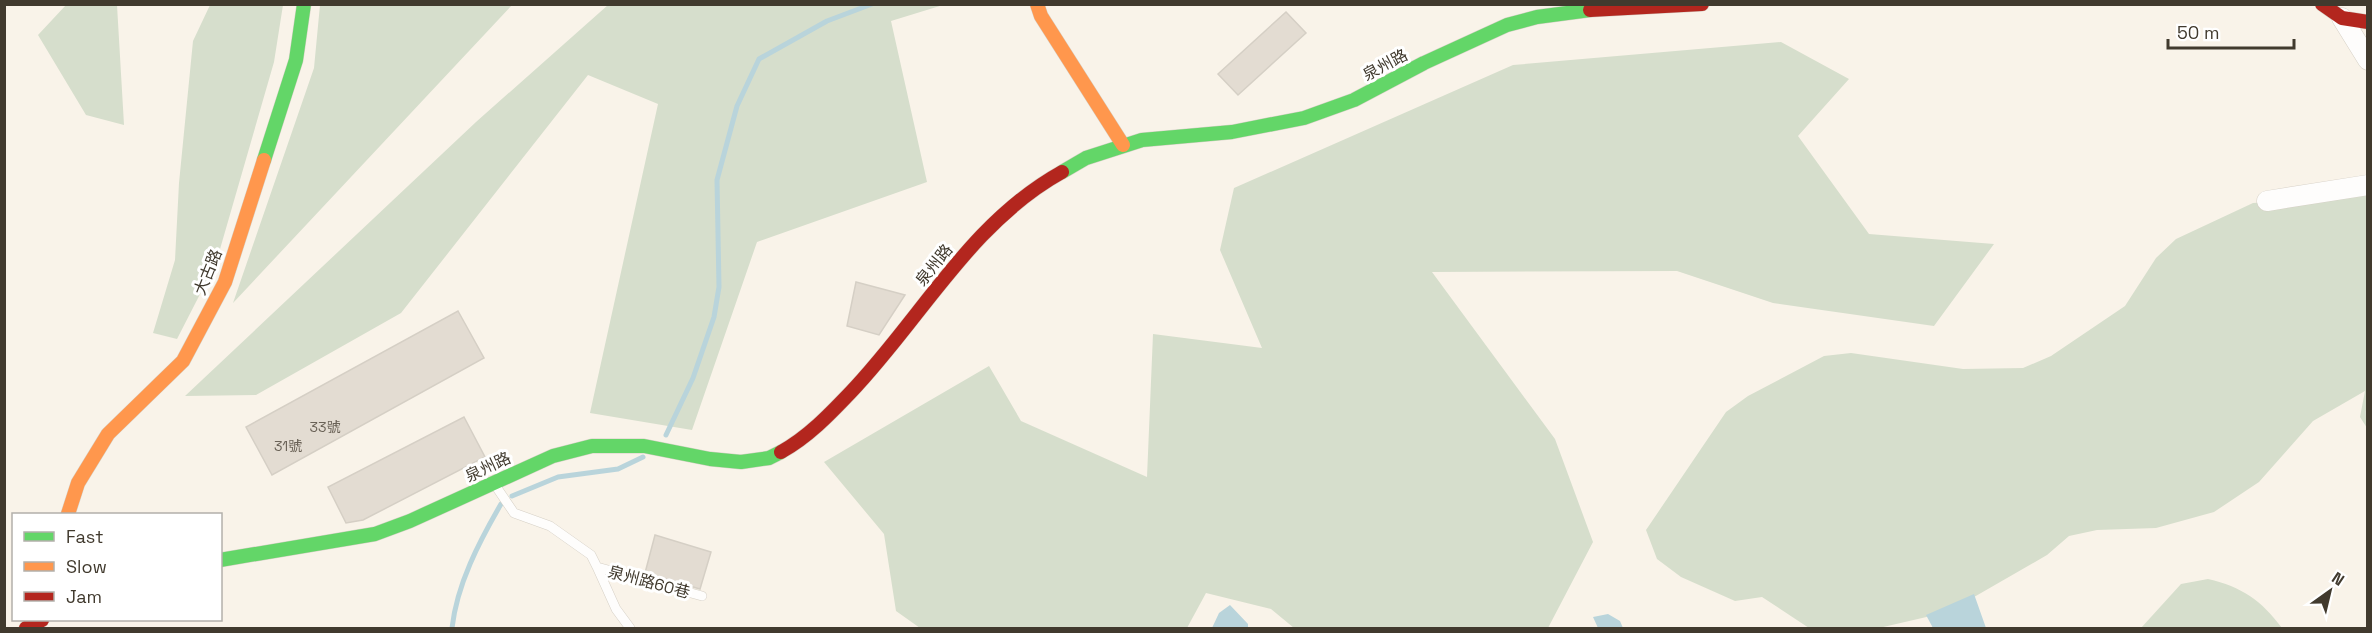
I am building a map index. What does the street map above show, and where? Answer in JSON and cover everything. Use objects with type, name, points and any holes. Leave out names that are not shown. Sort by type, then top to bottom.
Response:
[{"type":"street","name":"大古路","points":[[68,513],[78,483],[108,434],[183,361],[225,282],[296,60],[304,4]]},
{"type":"street","points":[[1036,4],[1041,16],[1123,145]]},
{"type":"street","name":"泉州路","points":[[222,560],[375,534],[553,456],[592,446],[644,446],[710,459],[741,462],[769,458],[809,433],[841,403],[896,341],[954,265],[1019,200],[1064,169],[1093,155],[1152,138],[1232,132],[1304,118],[1354,100],[1424,63],[1507,25],[1537,16],[1570,11],[1702,4]]},
{"type":"street","points":[[2322,4],[2342,18],[2367,60]]},
{"type":"street","points":[[2342,18],[2367,22]]},
{"type":"street","points":[[2267,201],[2367,184]]},
{"type":"street","points":[[26,628],[40,621]]},
{"type":"lane","name":"泉州路60巷","points":[[494,483],[514,513],[550,526],[591,555],[616,609],[630,628]]},
{"type":"lane","name":"泉州路60巷","points":[[597,567],[702,596]]},
{"type":"path","points":[[2367,411],[2367,426]]},
{"type":"green space","points":[[66,5],[117,5],[124,125],[86,115],[38,35]]},
{"type":"green space","points":[[210,5],[283,5],[274,62],[216,263],[177,339],[153,333],[175,260],[179,183],[193,41]]},
{"type":"green space","points":[[320,5],[512,5],[233,303],[314,68]]},
{"type":"green space","points":[[608,5],[943,5],[891,21],[927,182],[757,242],[692,430],[590,413],[658,104],[588,75],[401,313],[256,395],[185,396],[476,122]]},
{"type":"green space","points":[[1781,42],[1849,79],[1798,136],[1869,234],[1994,244],[1934,326],[1773,303],[1677,271],[1432,272],[1555,439],[1593,542],[1548,628],[1294,628],[1271,609],[1206,593],[1187,628],[920,628],[896,611],[884,534],[824,462],[989,366],[1021,421],[1147,477],[1153,334],[1262,348],[1220,250],[1234,188],[1513,65]]},
{"type":"green space","points":[[2367,191],[2367,428],[2360,417],[2365,391],[2313,421],[2259,482],[2214,512],[2156,528],[2097,530],[2069,536],[2047,555],[1948,612],[1879,628],[1809,628],[1762,597],[1735,601],[1681,577],[1657,559],[1646,530],[1726,412],[1748,396],[1824,356],[1851,353],[1963,369],[2023,368],[2051,356],[2125,306],[2156,258],[2176,239],[2253,203],[2361,196]]},
{"type":"green space","points":[[2208,579],[2231,586],[2250,596],[2282,628],[2141,628],[2181,584]]},
{"type":"water","points":[[1974,594],[1986,628],[1933,628],[1926,615]]},
{"type":"water","points":[[1230,605],[1248,624],[1248,628],[1212,628],[1219,613]]},
{"type":"water","points":[[1608,614],[1620,621],[1623,628],[1598,628],[1593,617]]},
{"type":"building","points":[[1286,12],[1306,33],[1238,95],[1218,74]]},
{"type":"building","points":[[856,282],[905,295],[879,335],[847,326]]},
{"type":"building","points":[[458,311],[484,358],[272,475],[246,427]]},
{"type":"building","points":[[464,417],[485,457],[363,520],[346,523],[328,487]]},
{"type":"building","points":[[655,535],[711,552],[700,589],[645,573]]},
{"type":"waterway","points":[[666,435],[693,378],[714,317],[719,287],[717,180],[737,106],[759,59],[827,21],[872,4]]},
{"type":"waterway","points":[[512,496],[558,477],[618,469],[643,457]]},
{"type":"waterway","points":[[452,628],[464,579],[477,548],[501,504]]},
{"type":"traffic: fast","points":[[264,160],[296,60],[304,4]]},
{"type":"traffic: fast","points":[[1062,172],[1086,158],[1142,140],[1232,132],[1304,118],[1354,100],[1424,63],[1507,25],[1537,17],[1590,10]]},
{"type":"traffic: fast","points":[[222,560],[375,534],[410,521],[553,456],[592,446],[644,446],[710,459],[741,462],[769,458],[781,452]]},
{"type":"traffic: slow","points":[[1037,4],[1041,16],[1123,145]]},
{"type":"traffic: slow","points":[[68,513],[78,483],[108,434],[183,361],[225,282],[264,160]]},
{"type":"traffic: jam","points":[[1590,10],[1702,4]]},
{"type":"traffic: jam","points":[[2322,4],[2342,18],[2368,22]]},
{"type":"traffic: jam","points":[[781,452],[809,433],[850,393],[948,274],[1000,218],[1029,193],[1062,172]]},
{"type":"traffic: jam","points":[[26,628],[40,621]]}]
